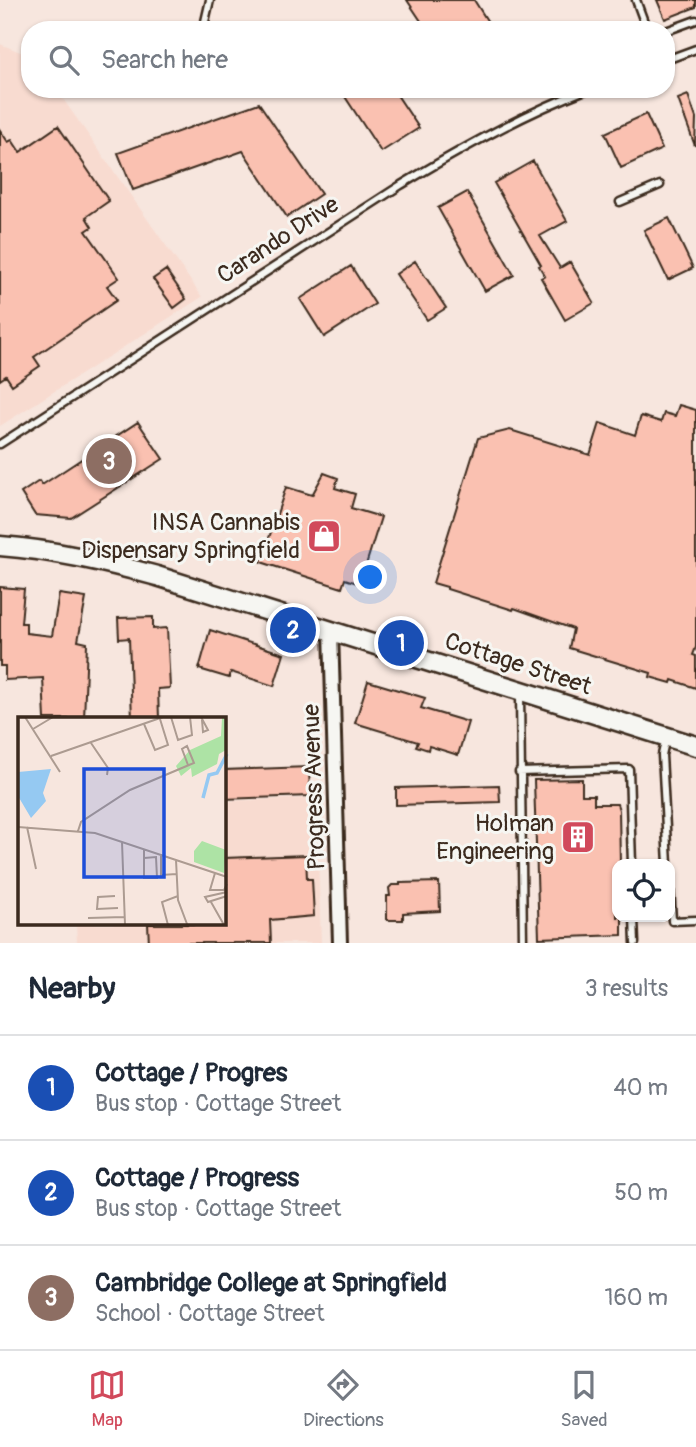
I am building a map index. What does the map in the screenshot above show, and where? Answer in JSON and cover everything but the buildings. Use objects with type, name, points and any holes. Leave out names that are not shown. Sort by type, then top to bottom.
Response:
[{"type":"main road","name":"Cottage Street","points":[[0,546],[39,549],[158,576],[696,746]]},
{"type":"street","name":"Progress Avenue","points":[[331,630],[340,943]]},
{"type":"lane","points":[[205,21],[211,0]]},
{"type":"lane","points":[[636,0],[644,21]]},
{"type":"lane","points":[[675,28],[696,20]]},
{"type":"lane","points":[[675,57],[696,50]]},
{"type":"lane","name":"Carando Drive","points":[[0,444],[401,185],[464,148],[564,98]]},
{"type":"lane","points":[[620,202],[660,185]]},
{"type":"lane","points":[[520,692],[523,943]]},
{"type":"lane","points":[[666,736],[662,755],[668,859]]},
{"type":"lane","points":[[519,772],[629,769],[632,859]]},
{"type":"lane","points":[[675,921],[696,920]]},
{"type":"lane","points":[[634,922],[635,943]]},
{"type":"shaded area","points":[[0,44],[21,52],[21,98],[62,98],[202,297],[0,426]]},
{"type":"shaded area","points":[[316,798],[321,943],[77,943],[76,926],[226,926],[226,801]]},
{"type":"place","name":"Cambridge College at Springfield","points":[[109,461]]},
{"type":"place","name":"INSA Cannabis Dispensary Springfield","points":[[324,536]]},
{"type":"place","name":"Cottage / Progress","points":[[293,630]]},
{"type":"place","name":"Cottage / Progres","points":[[401,643]]},
{"type":"place","name":"Holman Engineering","points":[[578,837]]}]
